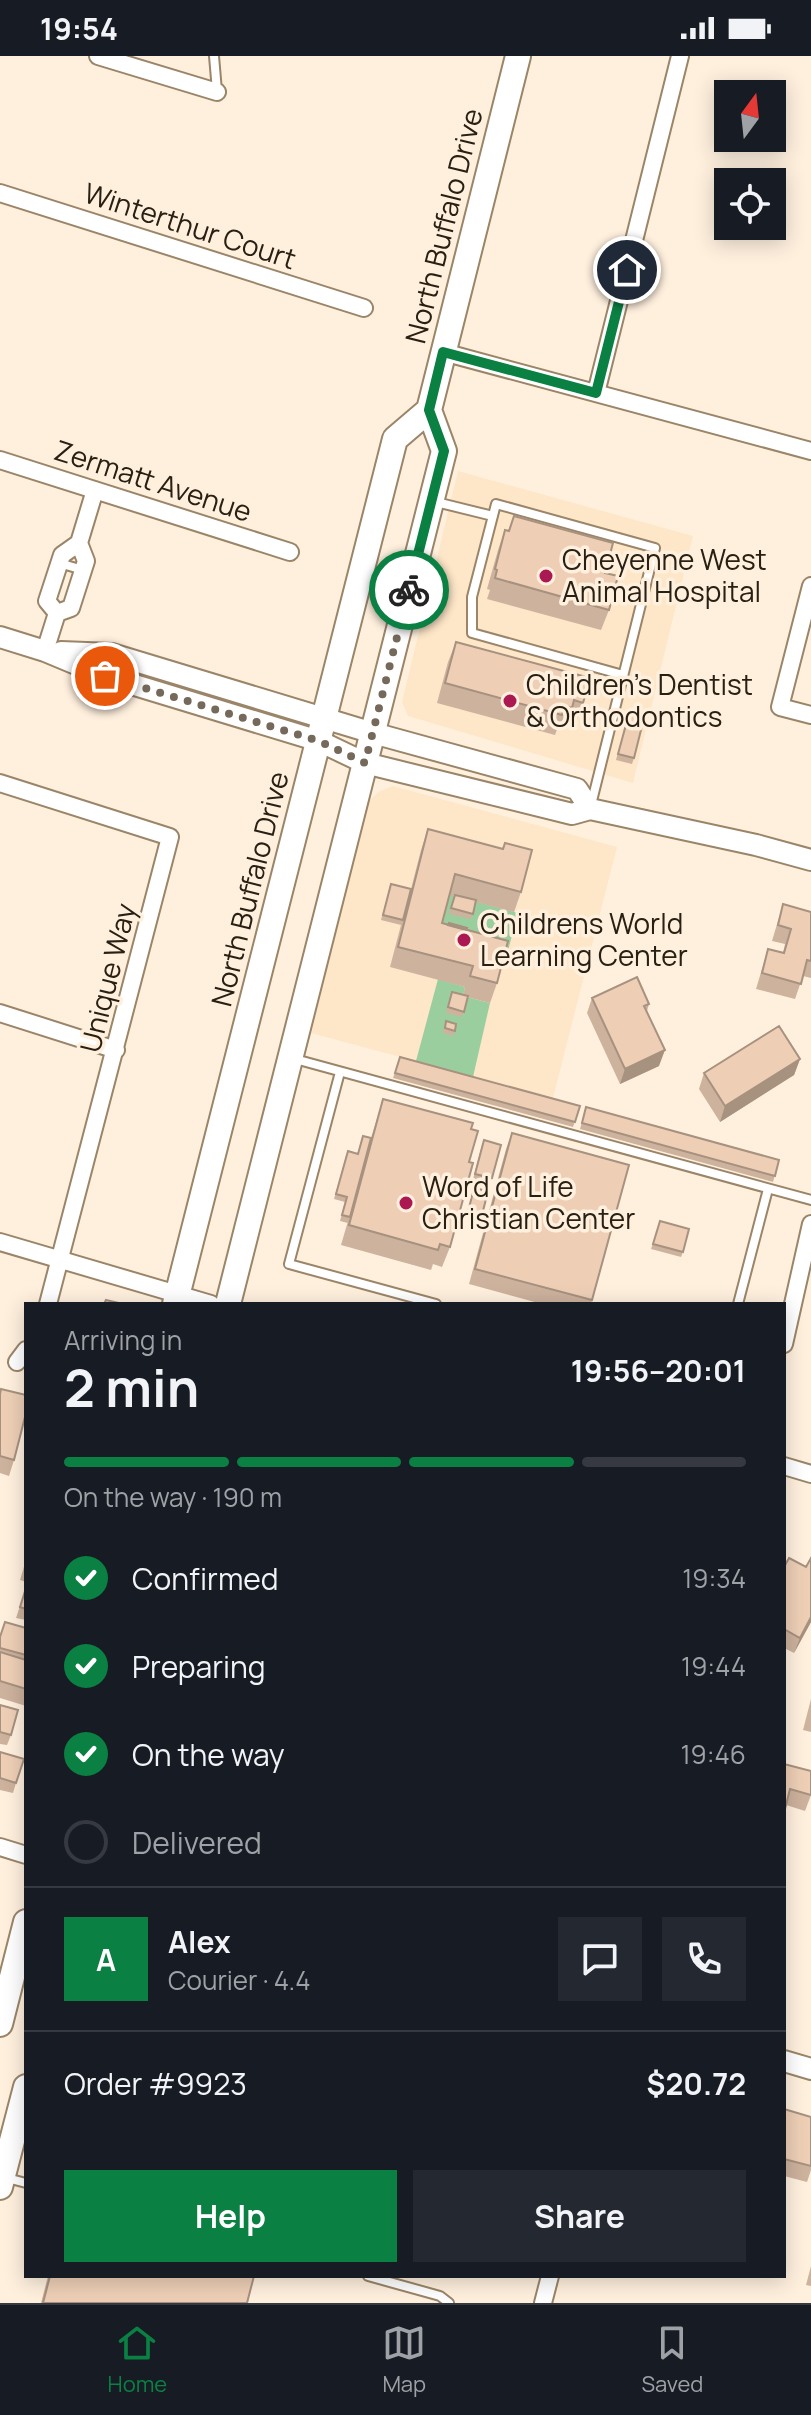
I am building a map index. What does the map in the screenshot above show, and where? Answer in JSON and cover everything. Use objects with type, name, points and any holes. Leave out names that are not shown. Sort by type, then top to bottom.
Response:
[{"type":"main road","name":"North Buffalo Drive","points":[[177,1299],[395,439],[429,410],[518,56]]},
{"type":"main road","points":[[229,1302],[444,451],[429,410]]},
{"type":"main road","points":[[1,2012],[24,1929]]},
{"type":"main road","points":[[10,2182],[24,2101]]},
{"type":"street","points":[[98,56],[217,92]]},
{"type":"street","points":[[596,393],[680,56]]},
{"type":"street","name":"Winterthur Court","points":[[0,193],[364,308]]},
{"type":"street","points":[[443,352],[811,451]]},
{"type":"street","name":"Zermatt Avenue","points":[[0,460],[290,552]]},
{"type":"street","points":[[57,613],[47,601],[62,555],[79,543],[95,490]]},
{"type":"street","points":[[57,613],[71,608],[86,561],[79,543]]},
{"type":"street","points":[[811,586],[780,707],[811,715]]},
{"type":"street","points":[[45,651],[57,613]]},
{"type":"street","points":[[0,637],[45,651],[112,654],[322,730],[373,733],[577,789],[590,809]]},
{"type":"street","points":[[322,730],[365,763],[572,814],[590,809],[811,860]]},
{"type":"street","name":"Unique Way","points":[[0,783],[170,837],[49,1302]]},
{"type":"street","points":[[0,1013],[116,1050]]},
{"type":"street","points":[[786,1335],[811,1224]]},
{"type":"street","points":[[0,1242],[61,1259],[177,1299],[197,1302]]},
{"type":"street","points":[[786,1467],[811,1474]]},
{"type":"street","points":[[0,1847],[24,1854]]},
{"type":"street","points":[[786,2062],[811,2069]]},
{"type":"street","points":[[543,2303],[549,2278]]},
{"type":"lane","points":[[214,56],[217,92]]},
{"type":"lane","points":[[432,501],[493,516]]},
{"type":"lane","points":[[590,809],[655,548],[496,504],[472,597],[472,633],[623,675]]},
{"type":"lane","points":[[59,563],[83,570]]},
{"type":"lane","points":[[291,1058],[811,1200]]},
{"type":"lane","points":[[340,1072],[289,1264],[429,1302]]},
{"type":"lane","points":[[739,1302],[768,1189]]},
{"type":"lane","points":[[375,2278],[440,2296],[449,2303]]},
{"type":"shaded area","points":[[458,471],[693,536],[633,783],[408,716],[402,702]]},
{"type":"shaded area","name":"Childrens World Learning Center","points":[[393,786],[617,847],[553,1098],[311,1033],[369,801],[378,792]]},
{"type":"green space","points":[[448,894],[518,913],[505,962],[435,944]]},
{"type":"green space","points":[[438,979],[465,987],[463,996],[490,1003],[473,1077],[416,1061]]},
{"type":"building","name":"Cheyenne West Animal Hospital","points":[[514,516],[613,543],[605,573],[618,576],[609,610],[495,578],[505,530],[509,531]]},
{"type":"building","points":[[456,642],[590,678],[583,703],[574,700],[572,708],[565,706],[562,715],[445,683]]},
{"type":"building","points":[[630,710],[645,714],[634,758],[618,754]]},
{"type":"building","points":[[428,829],[503,849],[505,843],[532,850],[521,892],[455,874],[442,923],[508,941],[497,983],[470,976],[473,966],[398,947]]},
{"type":"building","points":[[391,884],[411,889],[403,920],[383,915]]},
{"type":"building","points":[[455,895],[476,900],[473,914],[451,908]]},
{"type":"building","points":[[783,904],[811,912],[811,961],[807,960],[801,984],[762,973],[768,949],[784,953],[791,929],[778,925]]},
{"type":"building","points":[[449,923],[467,928],[448,925]]},
{"type":"building","points":[[637,977],[649,1004],[644,1006],[665,1050],[625,1069],[592,998]]},
{"type":"building","points":[[452,992],[468,996],[464,1012],[448,1007]]},
{"type":"building","points":[[446,1021],[456,1024],[455,1031],[445,1028]]},
{"type":"building","points":[[779,1026],[800,1059],[725,1106],[704,1073]]},
{"type":"building","points":[[400,1057],[580,1106],[575,1122],[395,1073]]},
{"type":"building","name":"Word of Life Christian Center","points":[[383,1099],[473,1123],[471,1129],[478,1131],[469,1162],[473,1163],[450,1247],[440,1244],[438,1250],[349,1225]]},
{"type":"building","points":[[586,1107],[779,1160],[775,1176],[582,1123]]},
{"type":"building","points":[[512,1133],[629,1165],[592,1300],[475,1269]]},
{"type":"building","points":[[363,1136],[371,1138],[350,1217],[342,1215],[347,1197],[336,1194],[348,1151],[358,1154]]},
{"type":"building","points":[[484,1140],[501,1145],[492,1178],[475,1174]]},
{"type":"building","points":[[474,1188],[488,1191],[482,1215],[468,1212]]},
{"type":"building","points":[[660,1221],[689,1229],[683,1252],[653,1244]]},
{"type":"building","points":[[1,1389],[24,1395],[24,1421],[14,1460],[0,1456]]},
{"type":"building","points":[[789,1558],[806,1567],[811,1558],[811,1617],[800,1638],[786,1630],[786,1563]]},
{"type":"building","points":[[5,1622],[24,1627],[24,1654],[0,1648]]},
{"type":"building","points":[[0,1652],[24,1659],[24,1688],[0,1681]]},
{"type":"building","points":[[0,1705],[18,1710],[11,1735],[0,1732]]},
{"type":"building","points":[[0,1752],[24,1759],[16,1783],[0,1778]]},
{"type":"building","points":[[786,1765],[811,1771],[811,1795],[790,1789],[786,1805]]},
{"type":"building","points":[[786,2110],[811,2117],[811,2166],[786,2160]]},
{"type":"building","points":[[49,2278],[253,2278],[247,2303],[43,2303]]},
{"type":"way so far","points":[[105,676],[319,741],[365,763],[409,590]]},
{"type":"place","name":"Cheyenne West Animal Hospital","points":[[546,576]]},
{"type":"place","name":"Children's Dentist & Orthodontics","points":[[510,701]]},
{"type":"place","name":"Childrens World Learning Center","points":[[464,940]]},
{"type":"place","name":"Word of Life Christian Center","points":[[406,1203]]},
{"type":"route","points":[[409,590],[444,451],[429,410],[443,352],[596,393],[627,270]]}]
